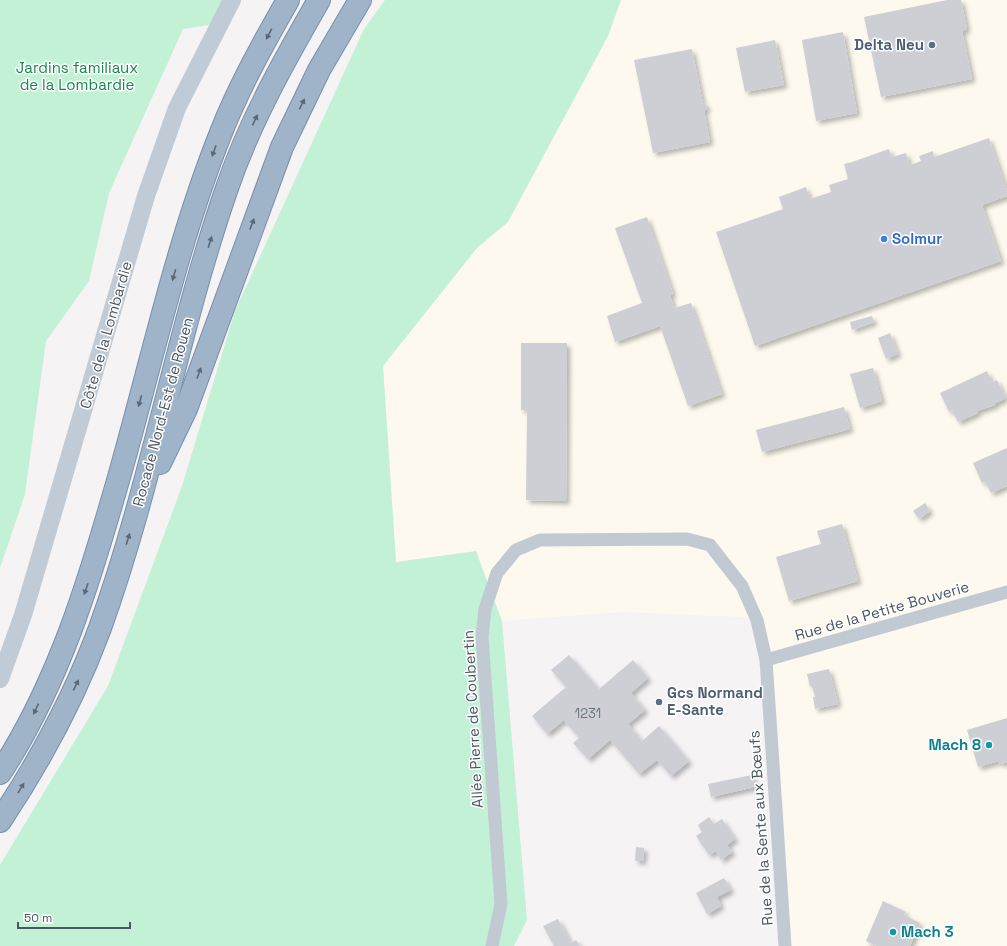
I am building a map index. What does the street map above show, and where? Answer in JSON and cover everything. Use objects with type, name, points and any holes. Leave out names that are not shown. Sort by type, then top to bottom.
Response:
[{"type":"highway","name":"Rocade Nord-Est de Rouen","points":[[0,773],[32,719],[73,626],[98,552],[196,202],[222,129],[270,30],[288,0]]},
{"type":"highway","name":"Rocade Nord-Est de Rouen","points":[[0,821],[42,753],[79,679],[99,630],[138,509],[190,311],[227,187],[247,137],[275,77],[319,0]]},
{"type":"highway","points":[[138,509],[186,410],[282,147],[319,70],[360,0]]},
{"type":"main road","name":"Côte de la Lombardie","points":[[0,679],[23,614],[149,189],[177,108],[232,0]]},
{"type":"street","name":"Allée Pierre de Coubertin","points":[[492,946],[500,904],[482,637],[485,609],[497,573],[516,550],[540,540],[687,539],[710,545],[742,586],[757,620],[766,660]]},
{"type":"street","name":"Rue de la Petite Bouverie","points":[[766,660],[1007,592]]},
{"type":"street","name":"Rue de la Sente aux Bœufs","points":[[766,660],[785,946]]},
{"type":"shaded area","points":[[621,0],[1007,0],[1007,946],[791,946],[778,723],[769,653],[760,618],[624,612],[502,621],[476,552],[396,562],[383,366],[477,248],[508,221],[608,36]]},
{"type":"green space","name":"Jardins familiaux de la Lombardie","points":[[0,0],[224,0],[209,25],[183,29],[109,193],[89,281],[46,341],[25,494],[0,568]]},
{"type":"green space","points":[[385,0],[621,0],[608,36],[508,222],[477,248],[383,366],[396,562],[476,551],[502,621],[527,920],[514,946],[0,946],[0,865],[108,686],[182,486],[235,311],[364,29]]},
{"type":"building","points":[[947,0],[961,0],[967,29],[962,31],[972,79],[881,97],[864,17]]},
{"type":"building","points":[[843,32],[857,113],[816,121],[802,40]]},
{"type":"building","points":[[775,40],[784,85],[745,92],[736,48]]},
{"type":"building","points":[[692,49],[703,104],[706,103],[707,109],[704,110],[710,142],[653,153],[634,60]]},
{"type":"building","points":[[989,138],[1007,191],[1007,196],[982,205],[1001,261],[755,346],[716,232],[783,209],[779,197],[806,187],[810,199],[831,192],[829,185],[848,179],[844,164],[889,149],[892,157],[906,153],[910,165],[921,161],[919,156],[933,151],[934,157]]},
{"type":"building","points":[[647,217],[673,294],[670,295],[674,308],[691,303],[722,394],[688,406],[660,326],[615,342],[607,316],[642,303],[615,228]]},
{"type":"building","points":[[872,316],[874,322],[852,330],[850,322]]},
{"type":"building","points":[[890,333],[898,354],[886,359],[878,338]]},
{"type":"building","points":[[521,343],[567,343],[566,501],[526,500],[527,410],[521,410]]},
{"type":"building","points":[[873,368],[882,401],[860,408],[850,374]]},
{"type":"building","points":[[987,371],[992,382],[997,380],[1006,398],[994,404],[995,405],[977,411],[978,413],[958,422],[952,410],[949,412],[940,393]]},
{"type":"building","points":[[844,407],[850,429],[762,452],[756,430]]},
{"type":"building","points":[[1007,448],[1007,486],[991,493],[985,481],[982,483],[973,463]]},
{"type":"building","points":[[925,503],[930,511],[919,519],[913,511]]},
{"type":"building","points":[[842,524],[858,581],[789,601],[776,557],[821,544],[817,531]]},
{"type":"building","points":[[569,655],[599,689],[633,660],[648,678],[631,693],[645,710],[628,724],[642,741],[659,726],[689,761],[671,776],[657,760],[639,774],[610,740],[588,759],[573,743],[579,738],[564,720],[547,734],[532,716],[566,687],[551,670]]},
{"type":"building","points":[[829,669],[838,704],[815,709],[813,697],[815,697],[812,686],[810,687],[807,674]]},
{"type":"building","name":"Mach 8","points":[[1007,718],[1007,762],[1000,764],[999,761],[978,767],[967,730]]},
{"type":"building","points":[[752,775],[755,787],[711,797],[708,784]]},
{"type":"building","points":[[709,817],[714,824],[722,819],[735,839],[727,845],[732,852],[721,860],[716,851],[709,855],[696,836],[702,832],[698,825]]},
{"type":"building","points":[[636,847],[644,848],[643,861],[635,861]]},
{"type":"building","points":[[724,878],[731,890],[717,897],[721,906],[707,914],[696,893]]},
{"type":"building","name":"Mach 3","points":[[883,901],[906,912],[904,915],[920,923],[910,946],[877,946],[866,941]]},
{"type":"building","points":[[558,919],[571,943],[576,940],[580,946],[554,946],[543,926]]},
{"type":"place","name":"Delta Neu","points":[[932,45]]},
{"type":"place","name":"Solmur","points":[[884,239]]},
{"type":"place","name":"Gcs Normand E-Sante","points":[[659,702]]},
{"type":"place","name":"Mach 8","points":[[989,745]]},
{"type":"place","name":"Mach 3","points":[[893,932]]}]
